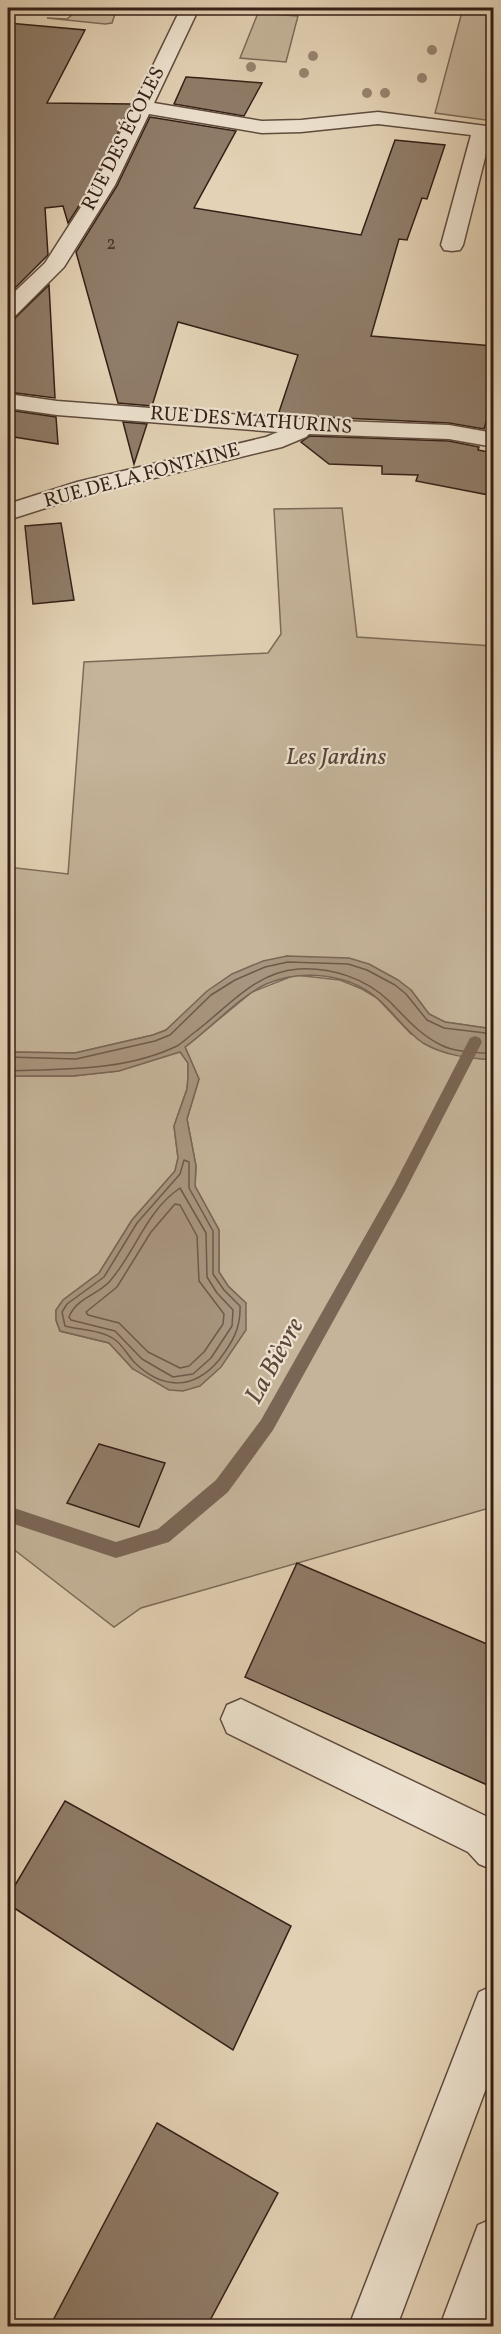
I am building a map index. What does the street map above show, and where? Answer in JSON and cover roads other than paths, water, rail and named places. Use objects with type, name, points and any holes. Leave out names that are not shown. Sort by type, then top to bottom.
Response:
[{"type":"street","name":"RUE DES ÉCOLES","points":[[8,310],[53,267],[105,185],[190,8]]},
{"type":"street","points":[[403,120],[412,98]]},
{"type":"street","points":[[142,107],[262,127],[301,126],[353,119],[403,120],[488,132],[452,245]]},
{"type":"street","name":"RUE DES MATHURINS","points":[[8,401],[57,408],[311,427],[449,432],[494,440]]},
{"type":"street","name":"RUE DE LA FONTAINE","points":[[8,512],[86,487],[274,442],[311,427]]},
{"type":"street","points":[[241,1719],[483,1837],[494,1849]]},
{"type":"street","points":[[373,2326],[494,2007]]},
{"type":"street","points":[[464,2326],[494,2241]]},
{"type":"water","points":[[287,956],[349,958],[369,964],[411,990],[429,1014],[445,1022],[493,1029],[493,1060],[457,1056],[431,1047],[417,1038],[383,1003],[366,990],[339,979],[310,975],[282,979],[259,988],[185,1047],[199,1079],[187,1119],[196,1166],[195,1186],[219,1230],[219,1272],[228,1286],[246,1303],[246,1330],[221,1367],[200,1386],[183,1391],[169,1390],[133,1369],[109,1343],[60,1331],[56,1320],[56,1310],[63,1300],[99,1273],[132,1220],[175,1171],[178,1158],[174,1126],[187,1089],[188,1063],[180,1052],[119,1071],[73,1076],[8,1076],[8,1052],[75,1053],[153,1035],[166,1030],[207,991],[232,974],[263,961]]},
{"type":"waterway","name":"La Bièvre","points":[[8,1514],[116,1550],[163,1536],[222,1486],[267,1425],[399,1189],[475,1042]]},
{"type":"park label","name":"Les Jardins","points":[[336,758]]}]
